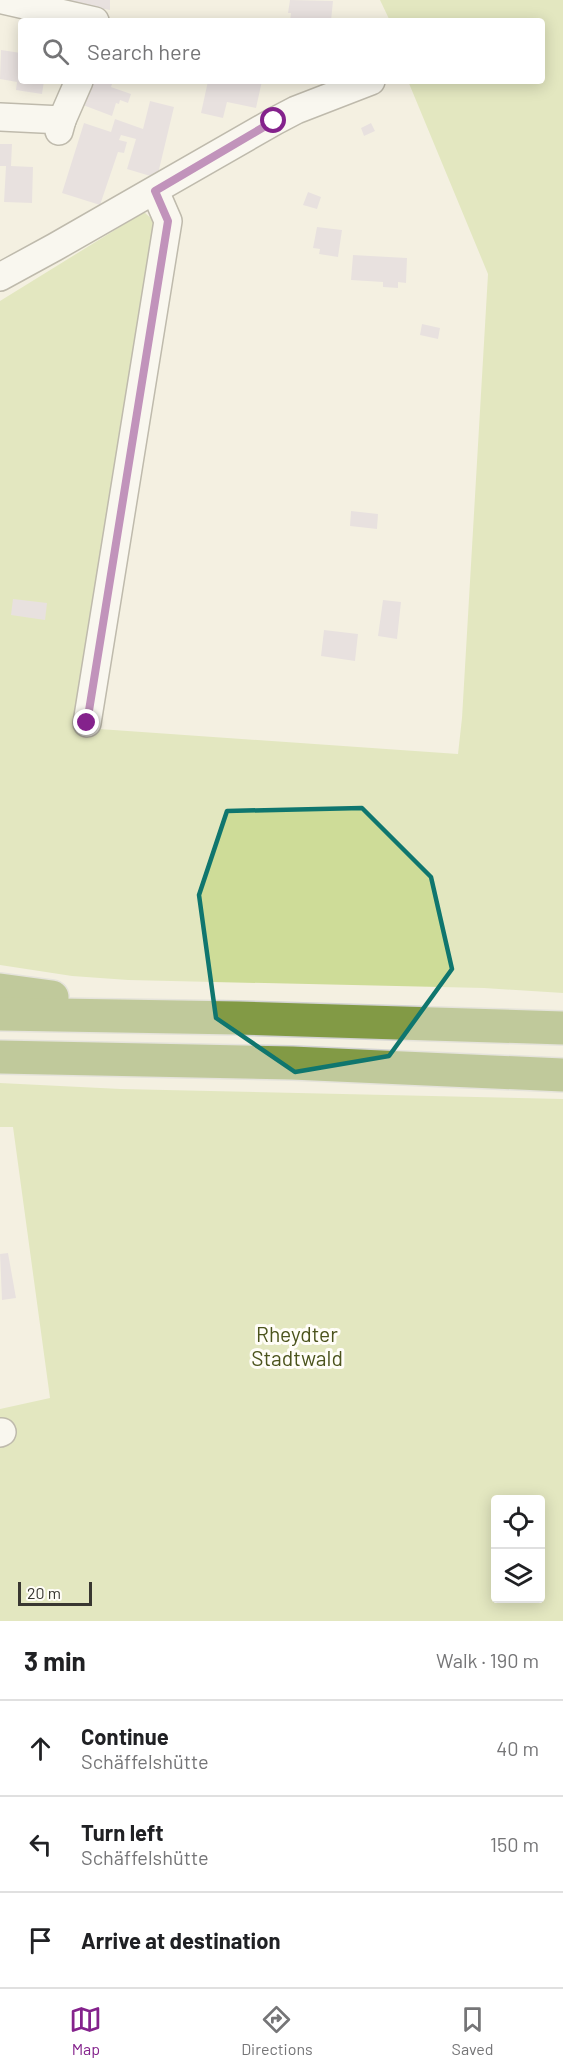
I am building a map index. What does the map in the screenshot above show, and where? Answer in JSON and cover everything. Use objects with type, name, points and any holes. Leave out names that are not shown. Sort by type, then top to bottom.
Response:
[{"type":"highway","points":[[0,990],[168,1012],[238,1018]]},
{"type":"highway","points":[[0,1014],[238,1018],[563,1028]]},
{"type":"highway","points":[[0,1057],[292,1063],[563,1075]]},
{"type":"street","points":[[3,0],[82,18]]},
{"type":"street","points":[[0,117],[61,125],[78,84]]},
{"type":"street","points":[[0,277],[296,110],[363,84]]},
{"type":"street","points":[[87,723],[168,221],[155,191]]},
{"type":"highlighted area","points":[[362,808],[431,877],[452,969],[389,1056],[295,1072],[216,1018],[199,895],[227,811]]},
{"type":"green space","points":[[380,0],[563,0],[563,993],[484,988],[128,980],[72,976],[0,965],[0,301],[144,212],[162,228],[85,728],[458,754],[488,274],[409,84],[545,84],[545,18],[389,18]]},
{"type":"green space","name":"Rheydter Stadtwald","points":[[0,1083],[121,1089],[563,1099],[563,1621],[0,1621],[0,1409],[50,1398],[13,1127],[0,1127]]},
{"type":"building","points":[[110,0],[110,10],[59,1]]},
{"type":"building","points":[[290,0],[333,1],[331,18],[290,18],[291,13],[288,13]]},
{"type":"building","points":[[1,50],[18,53],[18,84],[44,84],[42,94],[16,90],[17,82],[0,79]]},
{"type":"building","points":[[91,84],[112,84],[111,87],[131,94],[128,103],[120,100],[119,104],[116,103],[112,116],[83,105]]},
{"type":"building","points":[[207,84],[261,84],[256,108],[227,102],[223,118],[201,113]]},
{"type":"building","points":[[150,101],[174,107],[157,178],[127,169],[136,139],[121,135],[119,140],[127,142],[124,153],[118,152],[100,205],[62,193],[84,123],[111,132],[115,119],[143,129]]},
{"type":"building","points":[[371,123],[375,131],[364,136],[361,128]]},
{"type":"building","points":[[0,144],[12,144],[11,166],[33,167],[32,203],[4,202],[6,166],[0,166]]},
{"type":"building","points":[[308,192],[321,197],[317,209],[303,205]]},
{"type":"building","points":[[317,227],[342,230],[338,257],[319,254],[320,249],[313,248]]},
{"type":"building","points":[[353,255],[407,258],[406,283],[398,282],[398,288],[383,287],[383,282],[351,280]]},
{"type":"building","points":[[422,324],[440,328],[438,339],[420,335]]},
{"type":"building","points":[[351,511],[378,514],[377,529],[350,526]]},
{"type":"building","points":[[13,599],[47,603],[45,620],[11,615]]},
{"type":"building","points":[[383,600],[401,602],[397,639],[378,636]]},
{"type":"building","points":[[324,630],[358,634],[355,661],[321,656]]},
{"type":"building","points":[[8,1253],[16,1298],[2,1300],[0,1254]]},
{"type":"route","points":[[87,723],[168,221],[155,191],[274,121]]}]
